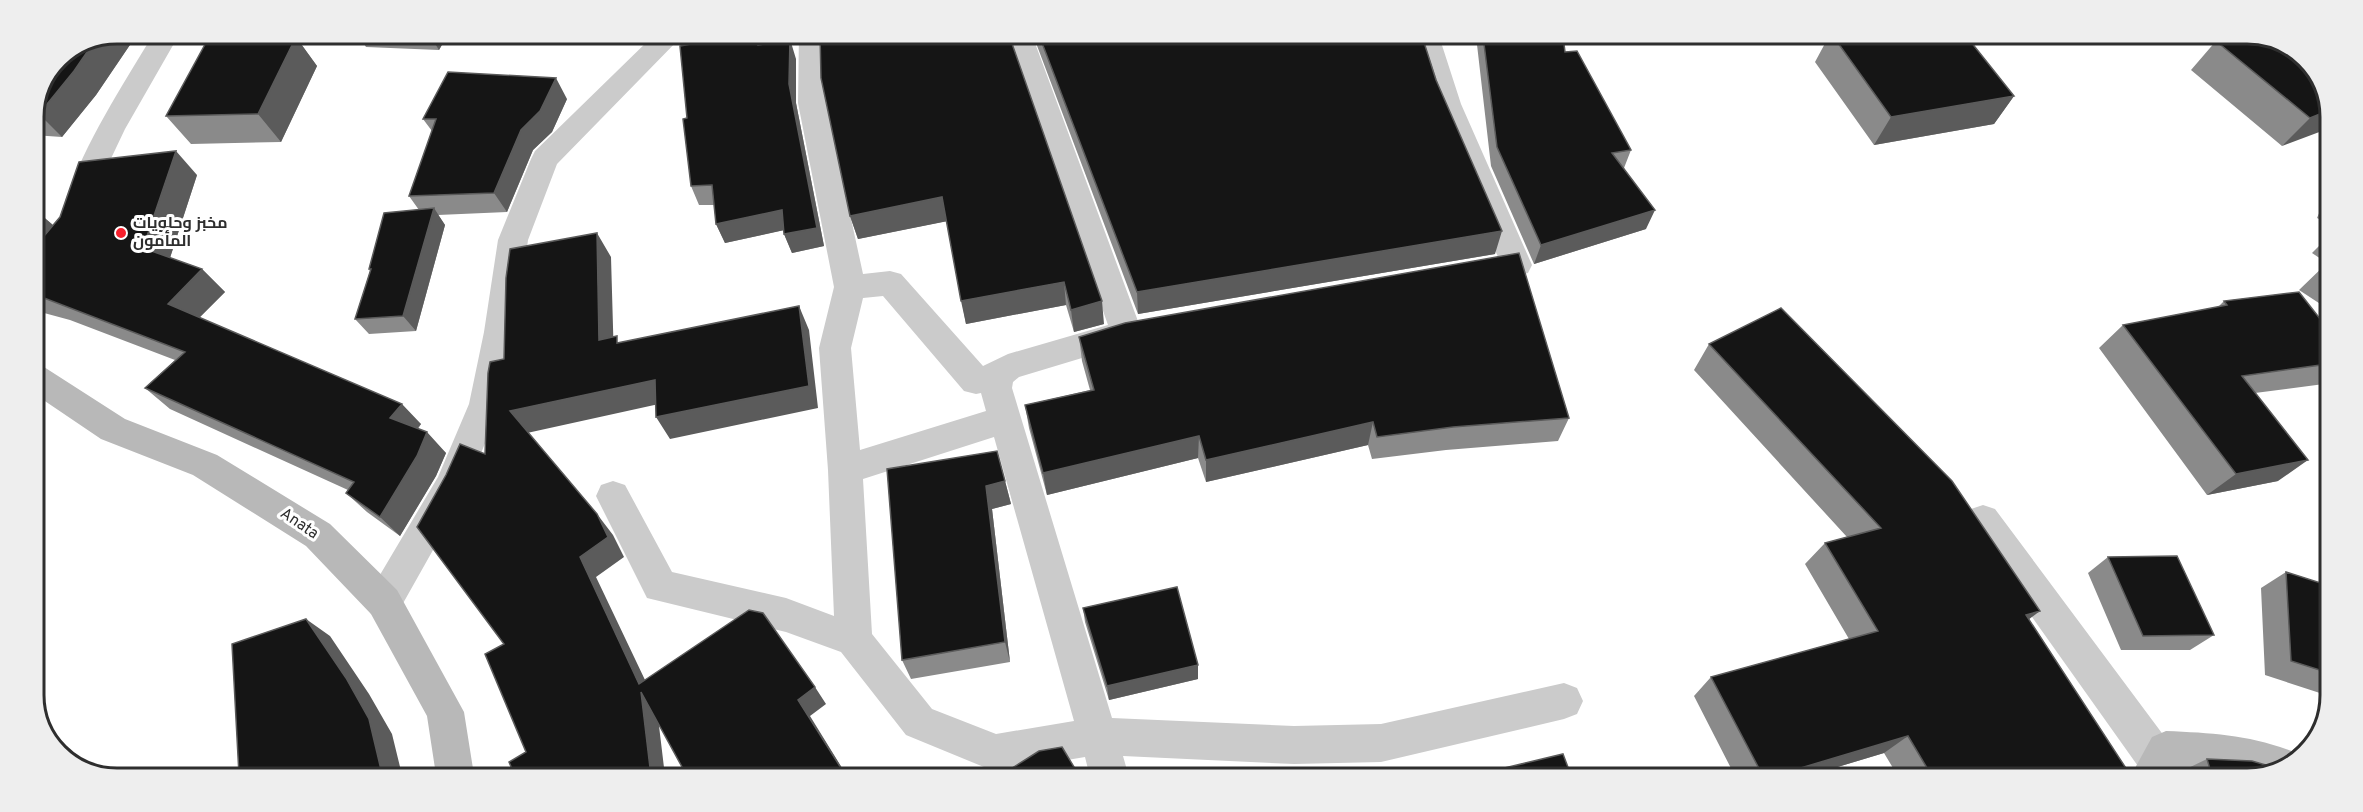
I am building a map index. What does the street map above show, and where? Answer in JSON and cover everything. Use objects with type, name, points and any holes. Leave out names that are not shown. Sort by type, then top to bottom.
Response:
[{"type":"street","points":[[72,230],[91,168],[159,44]]},
{"type":"street","points":[[384,602],[452,484],[484,404],[500,332],[513,240],[545,159],[661,44]]},
{"type":"street","points":[[812,44],[812,103],[850,287],[835,348],[854,640]]},
{"type":"street","points":[[850,287],[890,283],[976,381],[997,376],[1008,366],[1138,330],[1023,44]]},
{"type":"street","points":[[1429,44],[1448,104],[1517,265],[1460,275]]},
{"type":"street","points":[[997,376],[996,388],[1107,768]]},
{"type":"street","name":"Anata","points":[[44,383],[113,429],[205,465],[318,535],[384,602],[445,712],[454,768]]},
{"type":"street","points":[[844,470],[1006,419]]},
{"type":"street","points":[[613,496],[660,586],[786,615],[854,640],[919,722],[996,753],[1097,736],[1294,745],[1381,743],[1564,701]]},
{"type":"street","points":[[1983,520],[2152,768]]},
{"type":"street","points":[[2154,768],[2166,750],[2226,752],[2272,764]]},
{"type":"building","points":[[205,44],[293,44],[258,114],[166,116]]},
{"type":"building","points":[[790,44],[789,84],[817,228],[784,234],[782,210],[716,224],[712,185],[691,186],[683,119],[687,118],[680,46]]},
{"type":"building","points":[[820,44],[1012,44],[1102,301],[1071,310],[1064,282],[961,301],[942,197],[850,216],[821,78]]},
{"type":"building","points":[[1042,44],[1425,44],[1436,80],[1502,231],[1137,292]]},
{"type":"building","points":[[1484,44],[1564,44],[1565,52],[1577,51],[1631,150],[1612,153],[1655,210],[1541,245],[1497,147]]},
{"type":"building","points":[[1839,44],[1973,44],[2014,96],[1891,117]]},
{"type":"building","points":[[2220,44],[2261,45],[2291,58],[2305,72],[2317,97],[2319,114],[2310,118]]},
{"type":"building","points":[[89,49],[45,107],[49,88],[56,76],[65,65]]},
{"type":"building","points":[[448,72],[556,78],[540,111],[521,130],[494,193],[409,196],[436,119],[423,119]]},
{"type":"building","points":[[176,151],[143,248],[202,269],[168,304],[402,404],[390,418],[427,432],[417,456],[380,517],[346,493],[354,482],[145,388],[185,352],[44,298],[44,236],[60,217],[79,162]]},
{"type":"building","points":[[434,208],[403,316],[355,319],[371,269],[369,269],[384,213]]},
{"type":"building","points":[[597,233],[599,340],[617,336],[617,343],[799,306],[809,386],[656,417],[655,380],[510,411],[597,514],[608,537],[580,557],[639,684],[749,610],[763,613],[815,687],[798,700],[841,768],[683,768],[641,692],[650,768],[512,768],[509,762],[526,752],[485,654],[504,644],[417,527],[446,475],[460,444],[485,454],[490,362],[504,359],[506,278],[510,249]]},
{"type":"building","points":[[1519,253],[1569,418],[1453,427],[1377,437],[1373,422],[1206,460],[1199,436],[1043,473],[1025,405],[1094,390],[1079,337],[1125,323]]},
{"type":"building","points":[[2299,292],[2319,318],[2319,365],[2242,376],[2308,460],[2236,474],[2123,325],[2227,305],[2224,301]]},
{"type":"building","points":[[1781,308],[1952,481],[2040,611],[2026,615],[2126,768],[1927,768],[1908,736],[1801,768],[1759,768],[1711,677],[1878,631],[1825,543],[1881,528],[1709,344]]},
{"type":"building","points":[[997,451],[1005,481],[986,486],[1005,642],[902,660],[887,469]]},
{"type":"building","points":[[2177,556],[2214,635],[2143,636],[2108,557]]},
{"type":"building","points":[[2286,572],[2320,583],[2320,670],[2291,661]]},
{"type":"building","points":[[1177,587],[1198,665],[1107,686],[1083,608]]},
{"type":"building","points":[[306,619],[346,678],[369,719],[381,768],[239,768],[232,644]]},
{"type":"building","points":[[1062,747],[1075,768],[1012,768],[1039,751]]},
{"type":"building","points":[[1563,754],[1568,768],[1505,768]]},
{"type":"building","points":[[2207,759],[2252,761],[2268,766],[2247,768],[2210,768]]},
{"type":"place","name":"مخبز وحلويات المأمون","points":[[121,233]]}]
